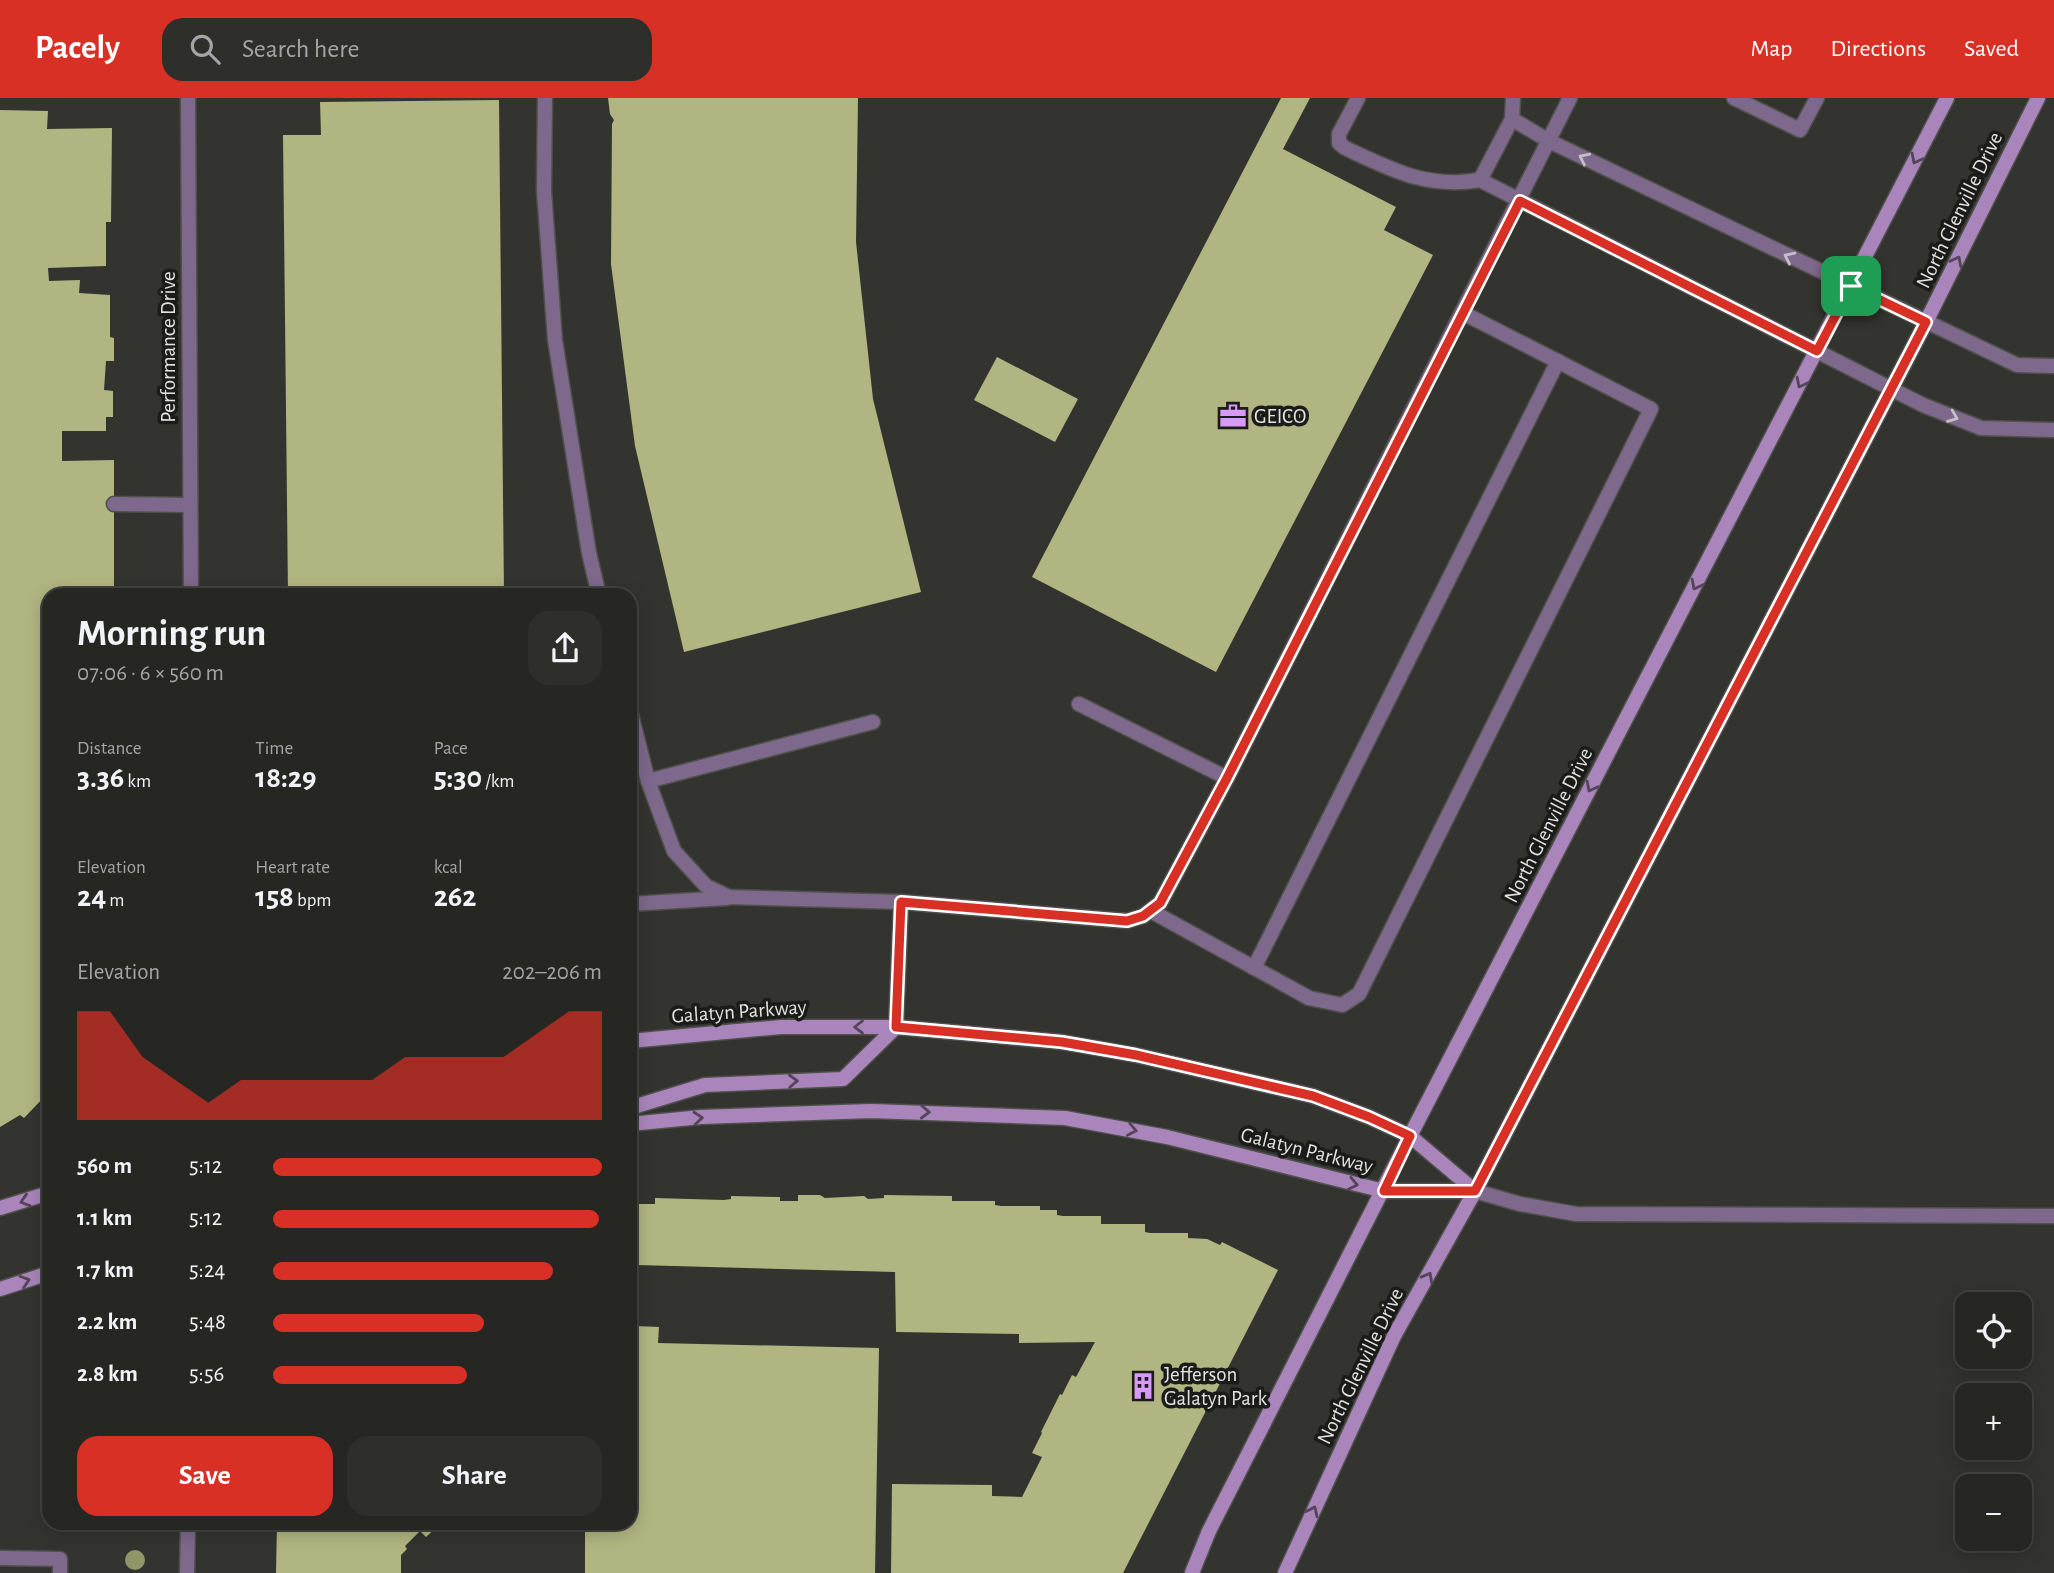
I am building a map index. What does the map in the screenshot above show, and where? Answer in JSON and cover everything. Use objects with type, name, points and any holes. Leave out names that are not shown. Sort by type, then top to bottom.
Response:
[{"type":"street","name":"Performance Drive","points":[[188,98],[191,588]]},
{"type":"street","points":[[545,98],[544,191],[555,340],[589,553],[597,588]]},
{"type":"street","points":[[1358,98],[1339,134],[1339,143],[1345,149],[1408,177],[1457,184],[1480,180],[1923,405],[1981,428],[2054,430]]},
{"type":"street","points":[[1480,180],[1512,119],[1513,98]]},
{"type":"street","points":[[637,904],[729,898],[901,902],[1127,921],[1151,911],[1160,903],[1173,882],[1227,778],[1570,98]]},
{"type":"street","points":[[1734,98],[1800,130],[1817,98]]},
{"type":"street","name":"North Glenville Drive","points":[[1192,1573],[1209,1531],[1410,1136],[1947,98]]},
{"type":"street","name":"North Glenville Drive","points":[[1285,1573],[1394,1336],[1475,1191],[1926,322],[2038,98]]},
{"type":"street","points":[[1512,119],[1549,141],[2017,365],[2054,366]]},
{"type":"street","points":[[1151,911],[1309,998],[1336,1005],[1350,1001],[1359,994],[1651,409],[1463,313]]},
{"type":"street","points":[[1254,968],[1558,361]]},
{"type":"street","points":[[114,503],[190,505]]},
{"type":"street","points":[[1079,705],[1227,778]]},
{"type":"street","points":[[648,781],[873,722]]},
{"type":"street","points":[[637,738],[648,781],[674,851],[706,886],[729,898]]},
{"type":"street","points":[[637,1106],[705,1085],[842,1079],[896,1027],[901,902]]},
{"type":"street","name":"Galatyn Parkway","points":[[637,1040],[781,1027],[896,1027],[1062,1042],[1136,1055],[1313,1096],[1369,1117],[1410,1136],[1475,1191]]},
{"type":"street","name":"Galatyn Parkway","points":[[637,1123],[701,1117],[871,1111],[1065,1118],[1167,1137],[1384,1191],[1475,1191]]},
{"type":"street","points":[[1475,1191],[1520,1205],[1576,1214],[2054,1216]]},
{"type":"street","points":[[0,1208],[42,1195]]},
{"type":"street","points":[[0,1289],[42,1275]]},
{"type":"street","points":[[187,1573],[188,1530]]},
{"type":"street","points":[[1,1558],[60,1559],[60,1573]]},
{"type":"building","points":[[608,98],[858,98],[856,242],[873,399],[921,592],[684,652],[635,446],[611,264],[614,120],[610,114]]},
{"type":"building","points":[[1281,98],[1310,98],[1283,149],[1396,207],[1384,230],[1433,255],[1216,672],[1032,577]]},
{"type":"building","points":[[499,100],[504,588],[288,588],[283,135],[321,135],[320,102]]},
{"type":"building","points":[[0,110],[48,111],[47,129],[112,128],[111,222],[106,222],[106,266],[48,268],[49,281],[80,280],[79,293],[110,295],[110,337],[114,338],[114,361],[106,361],[104,390],[113,391],[113,417],[106,417],[106,431],[62,431],[62,461],[114,460],[114,588],[42,588],[42,1099],[24,1118],[20,1115],[0,1127]]},
{"type":"building","points":[[997,357],[1078,399],[1055,442],[974,400]]},
{"type":"building","name":"Jefferson Galatyn Park","points":[[798,1195],[820,1195],[825,1198],[864,1196],[868,1199],[884,1198],[884,1195],[952,1196],[952,1201],[995,1201],[995,1205],[1001,1206],[1040,1206],[1040,1210],[1057,1210],[1057,1215],[1063,1216],[1101,1216],[1101,1224],[1145,1224],[1145,1232],[1188,1233],[1188,1238],[1207,1239],[1220,1245],[1222,1242],[1278,1270],[1123,1573],[891,1573],[892,1484],[992,1485],[992,1496],[1022,1497],[1042,1457],[1032,1453],[1041,1432],[1060,1394],[1062,1395],[1072,1375],[1076,1377],[1095,1342],[1019,1343],[1019,1334],[896,1332],[895,1272],[637,1265],[637,1204],[655,1204],[655,1198],[724,1200],[731,1199],[731,1196],[780,1197],[780,1201],[798,1201]]},
{"type":"building","name":"Jefferson Galatyn Park","points":[[637,1326],[659,1327],[658,1343],[879,1348],[875,1573],[585,1573],[585,1530],[637,1530]]},
{"type":"building","points":[[277,1530],[434,1530],[426,1537],[420,1531],[405,1546],[407,1549],[401,1555],[401,1573],[276,1573]]},
{"type":"place","name":"GEICO","points":[[1233,416]]},
{"type":"place","name":"Jefferson Galatyn Park","points":[[1143,1386]]},
{"type":"route","points":[[1520,201],[1817,351],[1851,286],[1926,322],[1475,1191],[1384,1191],[1410,1136],[1313,1096],[1136,1055],[1062,1042],[896,1027],[901,902],[1127,921],[1143,916],[1160,903],[1227,778],[1520,201]]}]
